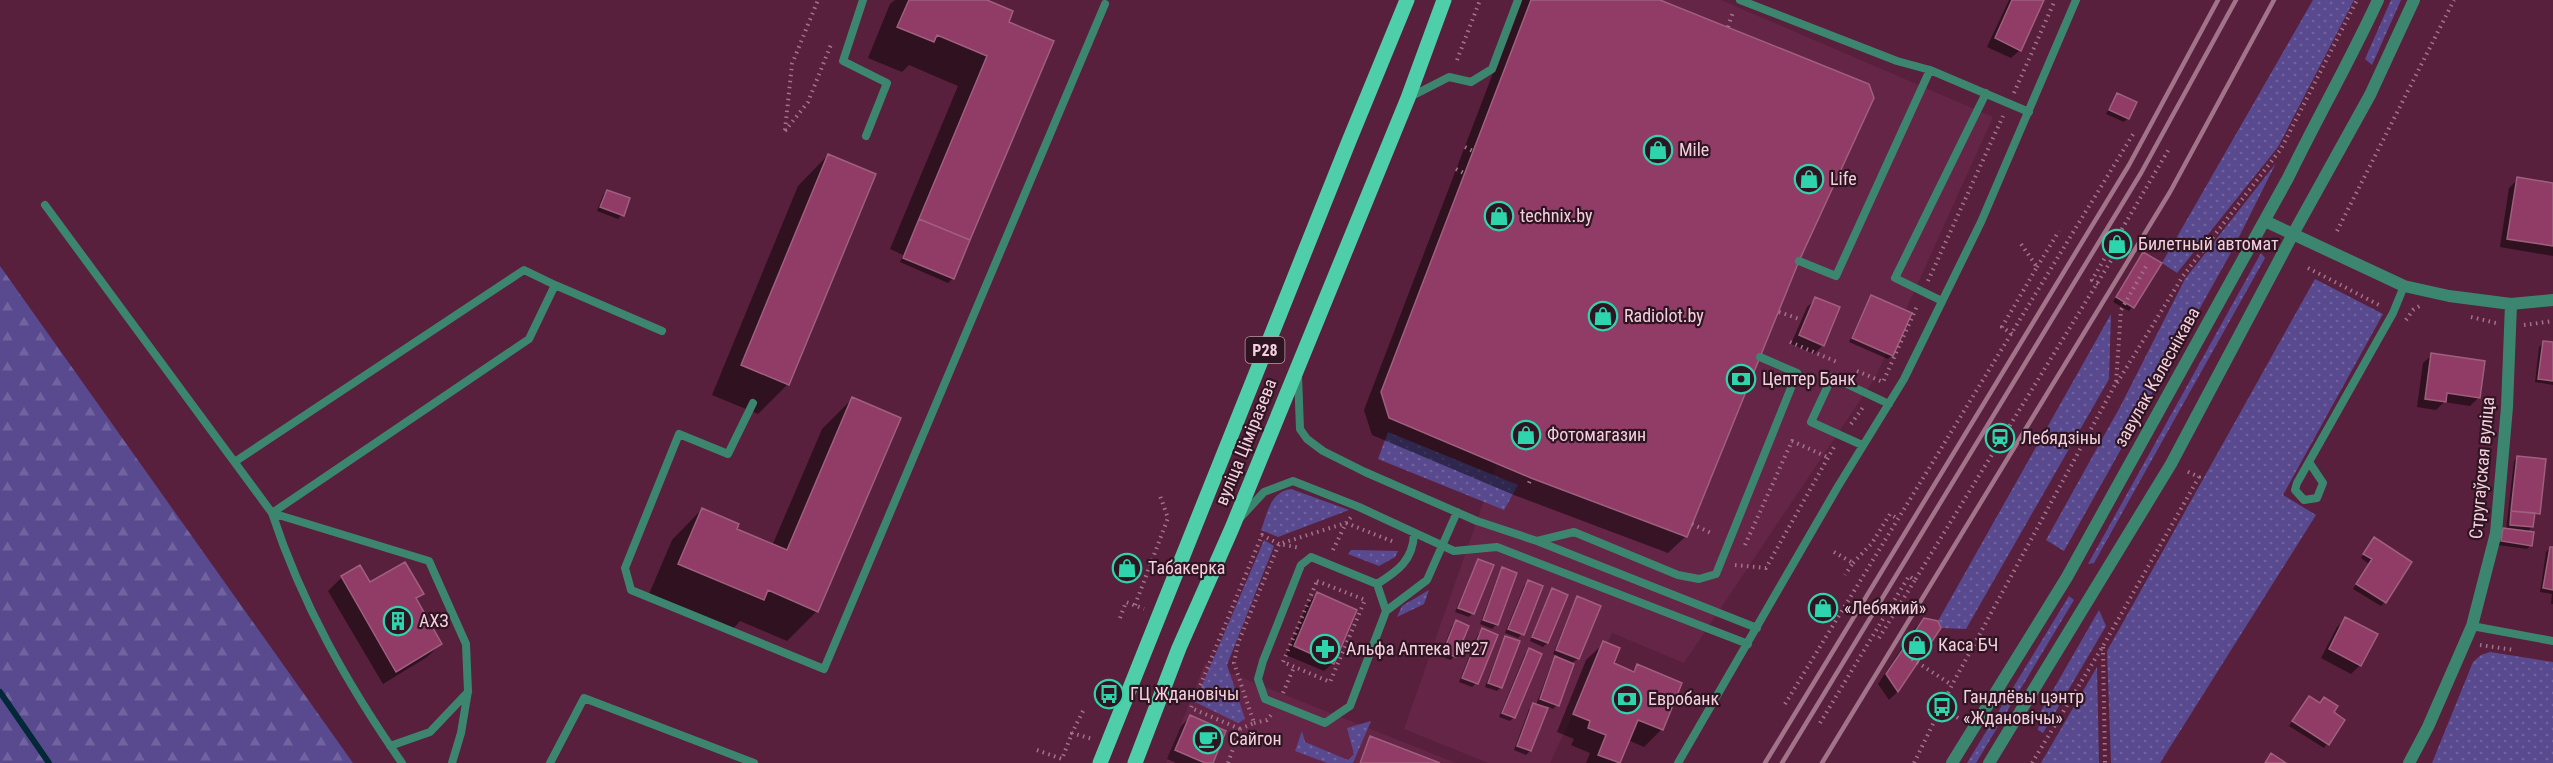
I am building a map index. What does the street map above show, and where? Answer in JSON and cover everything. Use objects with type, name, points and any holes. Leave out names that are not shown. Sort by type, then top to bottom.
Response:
[{"type":"main road","name":"вуліца Ціміразева","points":[[1100,763],[1407,0]]},
{"type":"main road","name":"вуліца Ціміразева","points":[[1135,763],[1179,648],[1232,528],[1408,98],[1444,0]]},
{"type":"street","name":"завулак Калеснікава","points":[[1952,763],[2067,577],[2265,221],[2349,61],[2378,0]]},
{"type":"street","points":[[1989,763],[2171,464],[2370,95],[2414,0]]},
{"type":"street","points":[[2265,221],[2404,286],[2449,296],[2511,304],[2553,300]]},
{"type":"street","name":"Стругаўская вуліца","points":[[2409,763],[2428,727],[2472,626],[2496,533],[2507,407],[2511,304]]},
{"type":"lane","points":[[863,0],[843,61],[887,83],[866,136]]},
{"type":"lane","points":[[753,403],[728,454],[679,434],[625,568],[631,590],[824,669],[1106,2],[1096,0]]},
{"type":"lane","points":[[1408,98],[1449,77],[1471,82],[1492,69],[1518,0]]},
{"type":"lane","points":[[1740,0],[1897,61],[1930,70],[2029,112]]},
{"type":"lane","points":[[1678,763],[1862,446],[1904,379],[1981,222],[2076,0]]},
{"type":"lane","points":[[1799,261],[1836,276],[1930,70]]},
{"type":"lane","points":[[1942,301],[1895,278],[1986,93]]},
{"type":"lane","points":[[45,205],[236,461],[272,513],[287,557],[322,636],[402,763]]},
{"type":"lane","points":[[236,461],[524,270],[662,332]]},
{"type":"lane","points":[[272,513],[529,339],[555,285]]},
{"type":"lane","points":[[2309,462],[2393,312],[2404,286]]},
{"type":"lane","points":[[1537,541],[1574,532],[1678,575],[1699,579],[1716,574],[1797,373],[1761,357]]},
{"type":"lane","points":[[1298,366],[1300,429],[1307,439],[1323,451],[1457,512],[1537,541],[1757,628]]},
{"type":"lane","points":[[1862,446],[1811,422],[1832,377],[1889,404]]},
{"type":"lane","points":[[1232,528],[1264,492],[1293,481],[1359,507],[1454,551],[1497,547],[1748,644]]},
{"type":"lane","points":[[1386,611],[1377,584],[1311,557],[1301,565],[1258,679],[1265,699],[1325,723],[1350,706],[1386,611],[1427,580],[1457,512]]},
{"type":"lane","points":[[272,513],[429,561],[466,644],[468,692],[461,733],[452,763]]},
{"type":"lane","points":[[1377,584],[1401,569],[1414,548],[1414,534]]},
{"type":"lane","points":[[2472,626],[2553,640]]},
{"type":"lane","points":[[390,746],[430,732],[468,692]]},
{"type":"lane","points":[[550,763],[584,698],[754,763]]},
{"type":"path","points":[[818,0],[792,64],[785,130],[808,102],[832,41]]},
{"type":"path","points":[[1457,60],[1480,0]]},
{"type":"path","points":[[1827,457],[1792,441],[1756,524],[1734,566],[1766,568],[1827,457],[1882,382],[2055,0]]},
{"type":"path","points":[[1914,763],[1952,686],[2116,383],[2183,276],[2281,149],[2356,0]]},
{"type":"path","points":[[2337,231],[2454,0]]},
{"type":"path","points":[[1728,27],[1731,17]]},
{"type":"path","points":[[1785,704],[2135,131]]},
{"type":"path","points":[[1466,147],[1473,151]]},
{"type":"path","points":[[2098,284],[2092,280],[2169,149]]},
{"type":"path","points":[[1456,169],[1464,173]]},
{"type":"path","points":[[2012,334],[2002,327],[2059,231]]},
{"type":"path","points":[[2019,241],[2037,267]]},
{"type":"path","points":[[1879,638],[2120,246]]},
{"type":"path","points":[[2116,383],[2121,310],[2148,263]]},
{"type":"path","points":[[1779,312],[1799,319]]},
{"type":"path","points":[[1790,342],[1843,364]]},
{"type":"path","points":[[1854,369],[1882,382]]},
{"type":"path","points":[[2032,763],[2103,646],[2199,477]]},
{"type":"path","points":[[1529,483],[1532,478]]},
{"type":"path","points":[[1135,605],[1168,518],[1159,493]]},
{"type":"path","points":[[1845,575],[1872,543],[1890,514],[1898,519]]},
{"type":"path","points":[[1692,524],[1711,533]]},
{"type":"path","points":[[1240,729],[1191,708],[1262,535],[1280,543]]},
{"type":"path","points":[[1834,552],[1853,563]]},
{"type":"path","points":[[1820,723],[1909,576],[1915,580]]},
{"type":"path","points":[[1317,581],[1365,600],[1330,682],[1282,662],[1317,581]]},
{"type":"path","points":[[1120,618],[1126,602],[1145,609]]},
{"type":"path","points":[[2464,643],[2520,651]]},
{"type":"path","points":[[2103,646],[2105,763]]},
{"type":"path","points":[[1912,659],[1952,686]]},
{"type":"path","points":[[1037,750],[1061,761],[1083,711]]},
{"type":"path","points":[[1072,733],[1092,739]]},
{"type":"shaded area","points":[[1531,0],[1721,0],[1993,117],[1875,378],[1684,663],[1612,633],[1550,763],[1488,763],[1404,729],[1500,455],[1389,418],[1381,392]]},
{"type":"shaded area","points":[[1205,663],[1456,763],[1166,763]]},
{"type":"green space","points":[[2313,0],[2354,0],[2278,147],[2177,273],[2162,263]]},
{"type":"green space","points":[[2391,0],[2401,0],[2372,65],[2365,59]]},
{"type":"green space","points":[[2276,163],[2233,249],[2064,551],[2046,540],[2120,407],[2185,279]]},
{"type":"green space","points":[[2261,253],[2265,258],[2094,563],[2088,564]]},
{"type":"green space","points":[[0,266],[353,763],[0,763]]},
{"type":"green space","points":[[2315,279],[2383,314],[2283,495],[2316,515],[2160,763],[2111,763],[2107,651]]},
{"type":"green space","points":[[2111,314],[2109,379],[1966,629],[1941,628],[1938,621]]},
{"type":"green space","points":[[1388,432],[1518,485],[1504,510],[1378,459]]},
{"type":"green space","points":[[1291,489],[1349,510],[1278,537],[1261,530],[1274,499],[1278,494]]},
{"type":"green space","points":[[1264,540],[1274,546],[1227,665],[1245,719],[1238,723],[1195,702]]},
{"type":"green space","points":[[1351,550],[1398,551],[1395,557],[1379,566],[1348,554]]},
{"type":"green space","points":[[1429,590],[1424,604],[1397,617],[1402,606]]},
{"type":"green space","points":[[2069,596],[2074,600],[1976,763],[1967,763]]},
{"type":"green space","points":[[2099,610],[2106,626],[2043,733],[2038,730],[2041,711]]},
{"type":"green space","points":[[2490,652],[2553,662],[2553,763],[2432,763],[2473,662],[2481,655]]},
{"type":"green space","points":[[2097,667],[2099,763],[2041,763]]},
{"type":"green space","points":[[1371,721],[1353,763],[1327,763],[1295,751],[1302,731],[1305,742],[1348,760],[1354,754],[1347,728]]},
{"type":"building","points":[[909,0],[987,0],[1013,11],[1009,22],[1054,41],[970,240],[919,219],[987,56],[937,35],[934,42],[897,27]]},
{"type":"building","points":[[1531,0],[1660,0],[1869,84],[1874,98],[1799,261],[1687,537],[1531,478],[1389,418],[1381,392]]},
{"type":"building","points":[[2012,0],[2044,0],[2021,51],[1995,38]]},
{"type":"building","points":[[2117,93],[2137,102],[2129,119],[2109,110]]},
{"type":"building","points":[[828,154],[876,174],[789,385],[741,365]]},
{"type":"building","points":[[2517,177],[2553,183],[2553,246],[2507,239]]},
{"type":"building","points":[[607,190],[630,198],[624,216],[600,207]]},
{"type":"building","points":[[919,219],[970,240],[954,279],[903,258]]},
{"type":"building","points":[[2143,252],[2162,263],[2134,308],[2116,297]]},
{"type":"building","points":[[1871,295],[1912,313],[1893,356],[1852,338]]},
{"type":"building","points":[[1815,297],[1840,307],[1824,346],[1799,335]]},
{"type":"building","points":[[2543,341],[2553,342],[2553,381],[2538,379]]},
{"type":"building","points":[[2431,353],[2485,361],[2480,398],[2447,393],[2446,402],[2425,399]]},
{"type":"building","points":[[852,397],[901,418],[818,612],[768,590],[764,600],[678,564],[702,508],[739,524],[737,529],[787,550]]},
{"type":"building","points":[[2517,456],[2546,459],[2540,514],[2511,511]]},
{"type":"building","points":[[2511,511],[2535,513],[2533,527],[2510,525]]},
{"type":"building","points":[[2503,528],[2534,532],[2532,546],[2501,541]]},
{"type":"building","points":[[2374,537],[2412,562],[2386,603],[2356,584],[2372,559],[2363,554]]},
{"type":"building","points":[[2550,547],[2553,547],[2553,590],[2543,588]]},
{"type":"building","points":[[1478,559],[1494,565],[1474,614],[1458,608]]},
{"type":"building","name":"АХЗ","points":[[405,562],[424,594],[416,598],[442,644],[396,672],[341,576],[360,565],[370,582]]},
{"type":"building","points":[[1502,567],[1517,573],[1498,625],[1483,620]]},
{"type":"building","points":[[1528,580],[1543,586],[1524,635],[1508,629]]},
{"type":"building","points":[[1552,588],[1568,595],[1548,643],[1532,637]]},
{"type":"building","points":[[1317,592],[1357,610],[1334,664],[1294,646]]},
{"type":"building","points":[[1577,596],[1601,606],[1579,659],[1556,650]]},
{"type":"building","points":[[2345,617],[2378,634],[2361,666],[2329,649]]},
{"type":"building","name":"Каса БЧ","points":[[1924,618],[1938,621],[1941,628],[1898,692],[1886,674]]},
{"type":"building","points":[[1456,620],[1469,626],[1456,657],[1443,652]]},
{"type":"building","points":[[1482,628],[1498,635],[1478,684],[1462,678]]},
{"type":"building","points":[[1505,636],[1520,641],[1502,688],[1488,683]]},
{"type":"building","name":"Евробанк","points":[[1603,641],[1620,648],[1614,663],[1634,672],[1637,664],[1682,683],[1663,730],[1638,720],[1620,763],[1598,755],[1606,735],[1588,728],[1590,721],[1573,714]]},
{"type":"building","points":[[1529,648],[1542,654],[1515,718],[1502,713]]},
{"type":"building","points":[[1555,656],[1574,664],[1559,706],[1540,699]]},
{"type":"building","points":[[2309,696],[2320,703],[2324,697],[2338,706],[2334,712],[2345,720],[2329,745],[2292,721]]},
{"type":"building","points":[[1533,703],[1548,708],[1531,751],[1517,746]]},
{"type":"building","points":[[1190,715],[1226,731],[1213,763],[1205,763],[1175,750]]},
{"type":"building","points":[[1370,736],[1440,763],[1360,763]]},
{"type":"building","points":[[2271,753],[2286,763],[2265,763]]},
{"type":"waterway","points":[[0,692],[49,763]]},
{"type":"railway","points":[[1765,763],[2129,165],[2218,0]]},
{"type":"railway","points":[[1782,763],[2141,173],[2236,0]]},
{"type":"railway","points":[[1822,763],[2170,192],[2274,0]]},
{"type":"place","name":"Mile","points":[[1658,150]]},
{"type":"place","name":"Life","points":[[1809,179]]},
{"type":"place","name":"technix.by","points":[[1499,216]]},
{"type":"place","name":"Билетный автомат","points":[[2117,244]]},
{"type":"place","name":"Radiolot.by","points":[[1603,316]]},
{"type":"place","name":"Цептер Банк","points":[[1741,379]]},
{"type":"place","name":"Фотомагазин","points":[[1526,435]]},
{"type":"place","name":"Лебядзіны","points":[[2000,438]]},
{"type":"place","name":"Табакерка","points":[[1127,568]]},
{"type":"place","name":"«Лебяжий»","points":[[1823,608]]},
{"type":"place","name":"АХЗ","points":[[398,621]]},
{"type":"place","name":"Каса БЧ","points":[[1917,645]]},
{"type":"place","name":"Альфа Аптека №27","points":[[1325,649]]},
{"type":"place","name":"ГЦ Ждановічы","points":[[1109,694]]},
{"type":"place","name":"Евробанк","points":[[1627,699]]},
{"type":"place","name":"Гандлёвы цэнтр «Ждановічы»","points":[[1942,707]]},
{"type":"place","name":"Сайгон","points":[[1208,739]]}]
